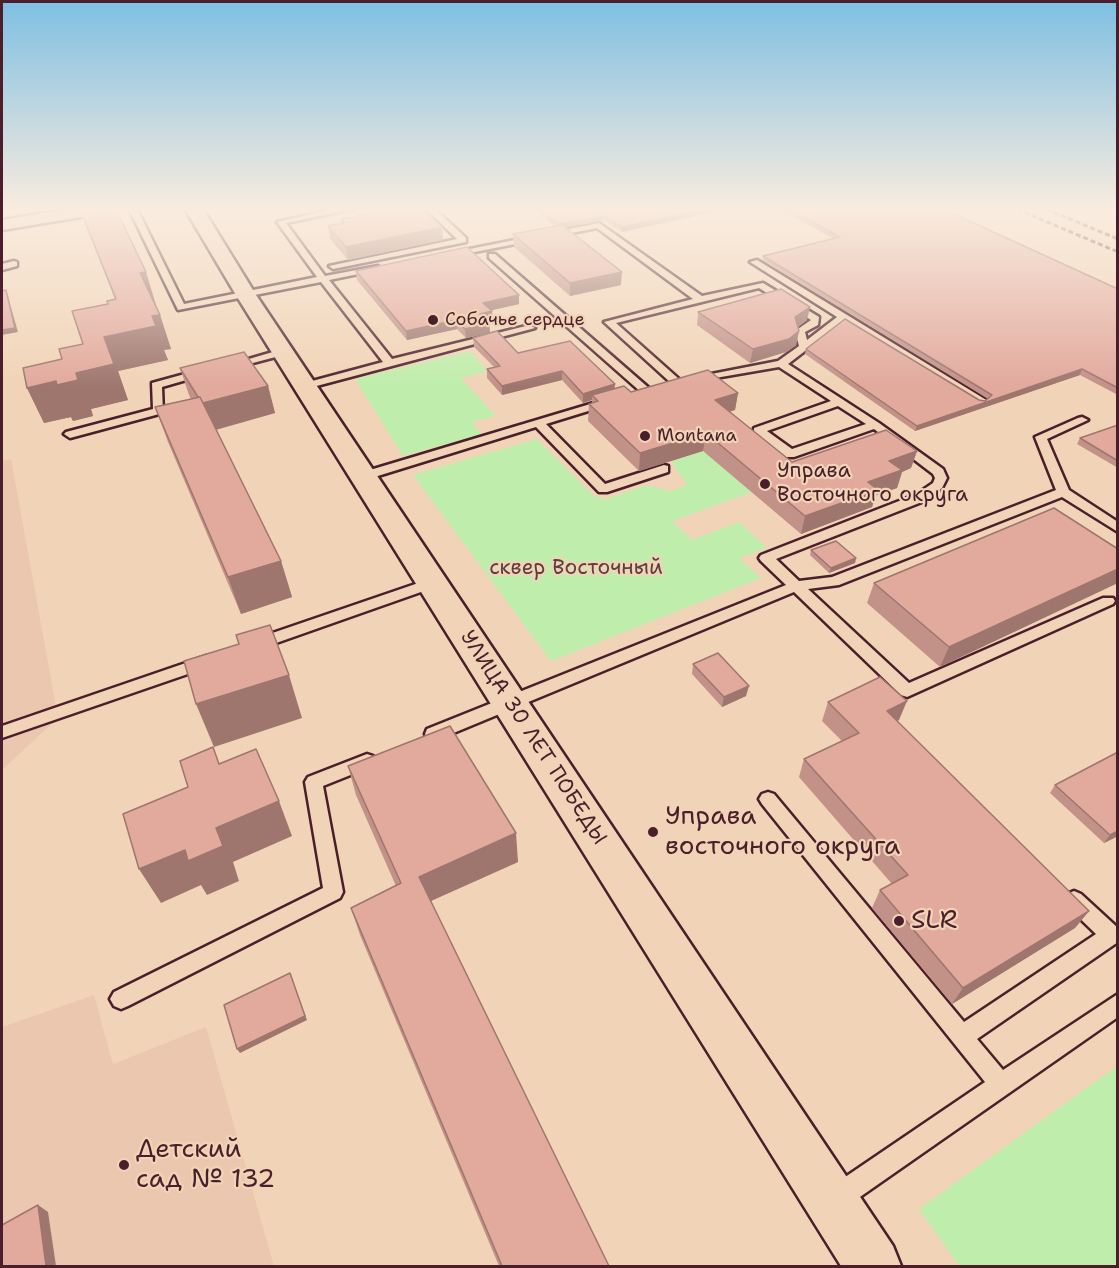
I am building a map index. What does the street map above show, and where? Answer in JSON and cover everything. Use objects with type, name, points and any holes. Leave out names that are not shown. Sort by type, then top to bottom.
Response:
[{"type":"street","name":"УЛИЦА 30 ЛЕТ ПОБЕДЫ","points":[[230,268],[873,1266]]},
{"type":"lane","points":[[162,268],[181,308],[246,295],[345,268]]},
{"type":"lane","points":[[317,268],[390,363]]},
{"type":"lane","points":[[321,274],[372,268]]},
{"type":"lane","points":[[506,268],[650,389]]},
{"type":"lane","points":[[657,268],[700,300]]},
{"type":"lane","points":[[764,268],[982,401]]},
{"type":"lane","points":[[650,389],[609,322],[760,285],[816,319],[814,323],[800,332],[804,347]]},
{"type":"lane","points":[[364,476],[650,389],[781,364],[844,317]]},
{"type":"lane","points":[[305,386],[530,328]]},
{"type":"lane","points":[[70,434],[159,411],[156,385],[283,352]]},
{"type":"lane","points":[[781,364],[875,425],[939,472],[942,478],[939,485],[922,496],[766,558],[907,691],[1108,601]]},
{"type":"lane","points":[[840,402],[758,430],[790,454],[875,425]]},
{"type":"lane","points":[[1082,420],[1041,437],[1062,492],[1118,528]]},
{"type":"lane","points":[[538,423],[603,489],[664,469]]},
{"type":"lane","points":[[412,742],[796,586],[834,582],[1062,492]]},
{"type":"lane","points":[[246,648],[433,583]]},
{"type":"lane","points":[[2,732],[224,656]]},
{"type":"lane","points":[[121,999],[333,892],[314,782],[380,756]]},
{"type":"lane","points":[[768,799],[1001,1085]]},
{"type":"lane","points":[[962,1036],[1111,935],[1061,887]]},
{"type":"lane","points":[[831,1202],[1118,1004]]},
{"type":"shaded area","points":[[11,459],[58,718],[2,770],[2,461]]},
{"type":"shaded area","name":"Детский сад № 132","points":[[94,995],[113,1064],[206,1027],[274,1266],[2,1266],[2,1027]]},
{"type":"green space","points":[[470,351],[487,371],[461,378],[496,416],[472,422],[481,434],[403,456],[355,379]]},
{"type":"green space","name":"сквер Восточный","points":[[537,439],[594,496],[606,499],[646,485],[670,491],[687,485],[671,461],[703,451],[752,492],[672,521],[692,540],[739,522],[767,548],[739,558],[761,578],[551,661],[413,475]]},
{"type":"green space","points":[[1117,1066],[1117,1266],[959,1266],[919,1209]]},
{"type":"building","points":[[104,268],[144,268],[146,272],[140,273],[160,315],[152,316],[156,326],[104,337],[114,364],[76,373],[78,380],[57,385],[56,381],[27,388],[23,368],[62,359],[59,349],[83,344],[72,311],[108,304],[107,301],[116,299]]},
{"type":"building","points":[[369,268],[490,268],[519,295],[483,303],[492,311],[480,314],[489,323],[465,329],[456,320],[406,331],[356,271]]},
{"type":"building","points":[[553,268],[617,268],[622,272],[570,283]]},
{"type":"building","points":[[783,268],[1072,268],[1118,289],[1118,388],[1082,369],[917,426],[806,349],[845,319],[979,400],[985,401],[992,395]]},
{"type":"building","points":[[781,289],[810,307],[795,317],[799,331],[789,339],[753,349],[698,312]]},
{"type":"building","points":[[6,290],[15,328],[2,330],[2,291]]},
{"type":"building","points":[[497,331],[518,353],[570,341],[615,384],[583,394],[562,371],[502,386],[487,369],[500,366],[473,338]]},
{"type":"building","points":[[244,352],[268,386],[203,403],[180,368]]},
{"type":"building","points":[[708,370],[738,393],[715,400],[792,462],[886,430],[917,451],[889,461],[902,470],[868,482],[878,490],[805,516],[706,433],[640,453],[589,404],[598,401],[592,395],[624,386],[631,392]]},
{"type":"building","points":[[200,397],[281,561],[228,577],[155,407]]},
{"type":"building","points":[[1118,425],[1118,461],[1080,438]]},
{"type":"building","points":[[1054,508],[1118,549],[1118,569],[949,647],[874,583]]},
{"type":"building","points":[[836,541],[856,558],[831,568],[811,550]]},
{"type":"building","points":[[270,625],[289,675],[196,704],[184,661],[239,644],[236,635]]},
{"type":"building","points":[[718,653],[749,686],[724,697],[693,664]]},
{"type":"building","points":[[880,677],[907,701],[887,711],[1089,911],[963,988],[880,890],[908,875],[804,759],[859,733],[828,702]]},
{"type":"building","points":[[450,726],[516,833],[419,877],[609,1266],[502,1266],[351,908],[401,883],[348,766]]},
{"type":"building","points":[[213,747],[219,764],[256,749],[279,801],[216,828],[223,846],[188,861],[185,850],[139,869],[123,814],[188,787],[180,761]]},
{"type":"building","points":[[1118,752],[1118,831],[1110,835],[1055,785]]},
{"type":"building","points":[[290,973],[305,1016],[237,1049],[224,1005]]},
{"type":"building","points":[[38,1205],[46,1266],[2,1266],[2,1225]]},
{"type":"place","name":"Собачье сердце","points":[[433,320]]},
{"type":"place","name":"Montana","points":[[645,436]]},
{"type":"place","name":"Управа Восточного округа","points":[[765,484]]},
{"type":"place","name":"Управа восточного округа","points":[[653,832]]},
{"type":"place","name":"SLR","points":[[899,921]]},
{"type":"place","name":"Детский сад № 132","points":[[124,1165]]}]
